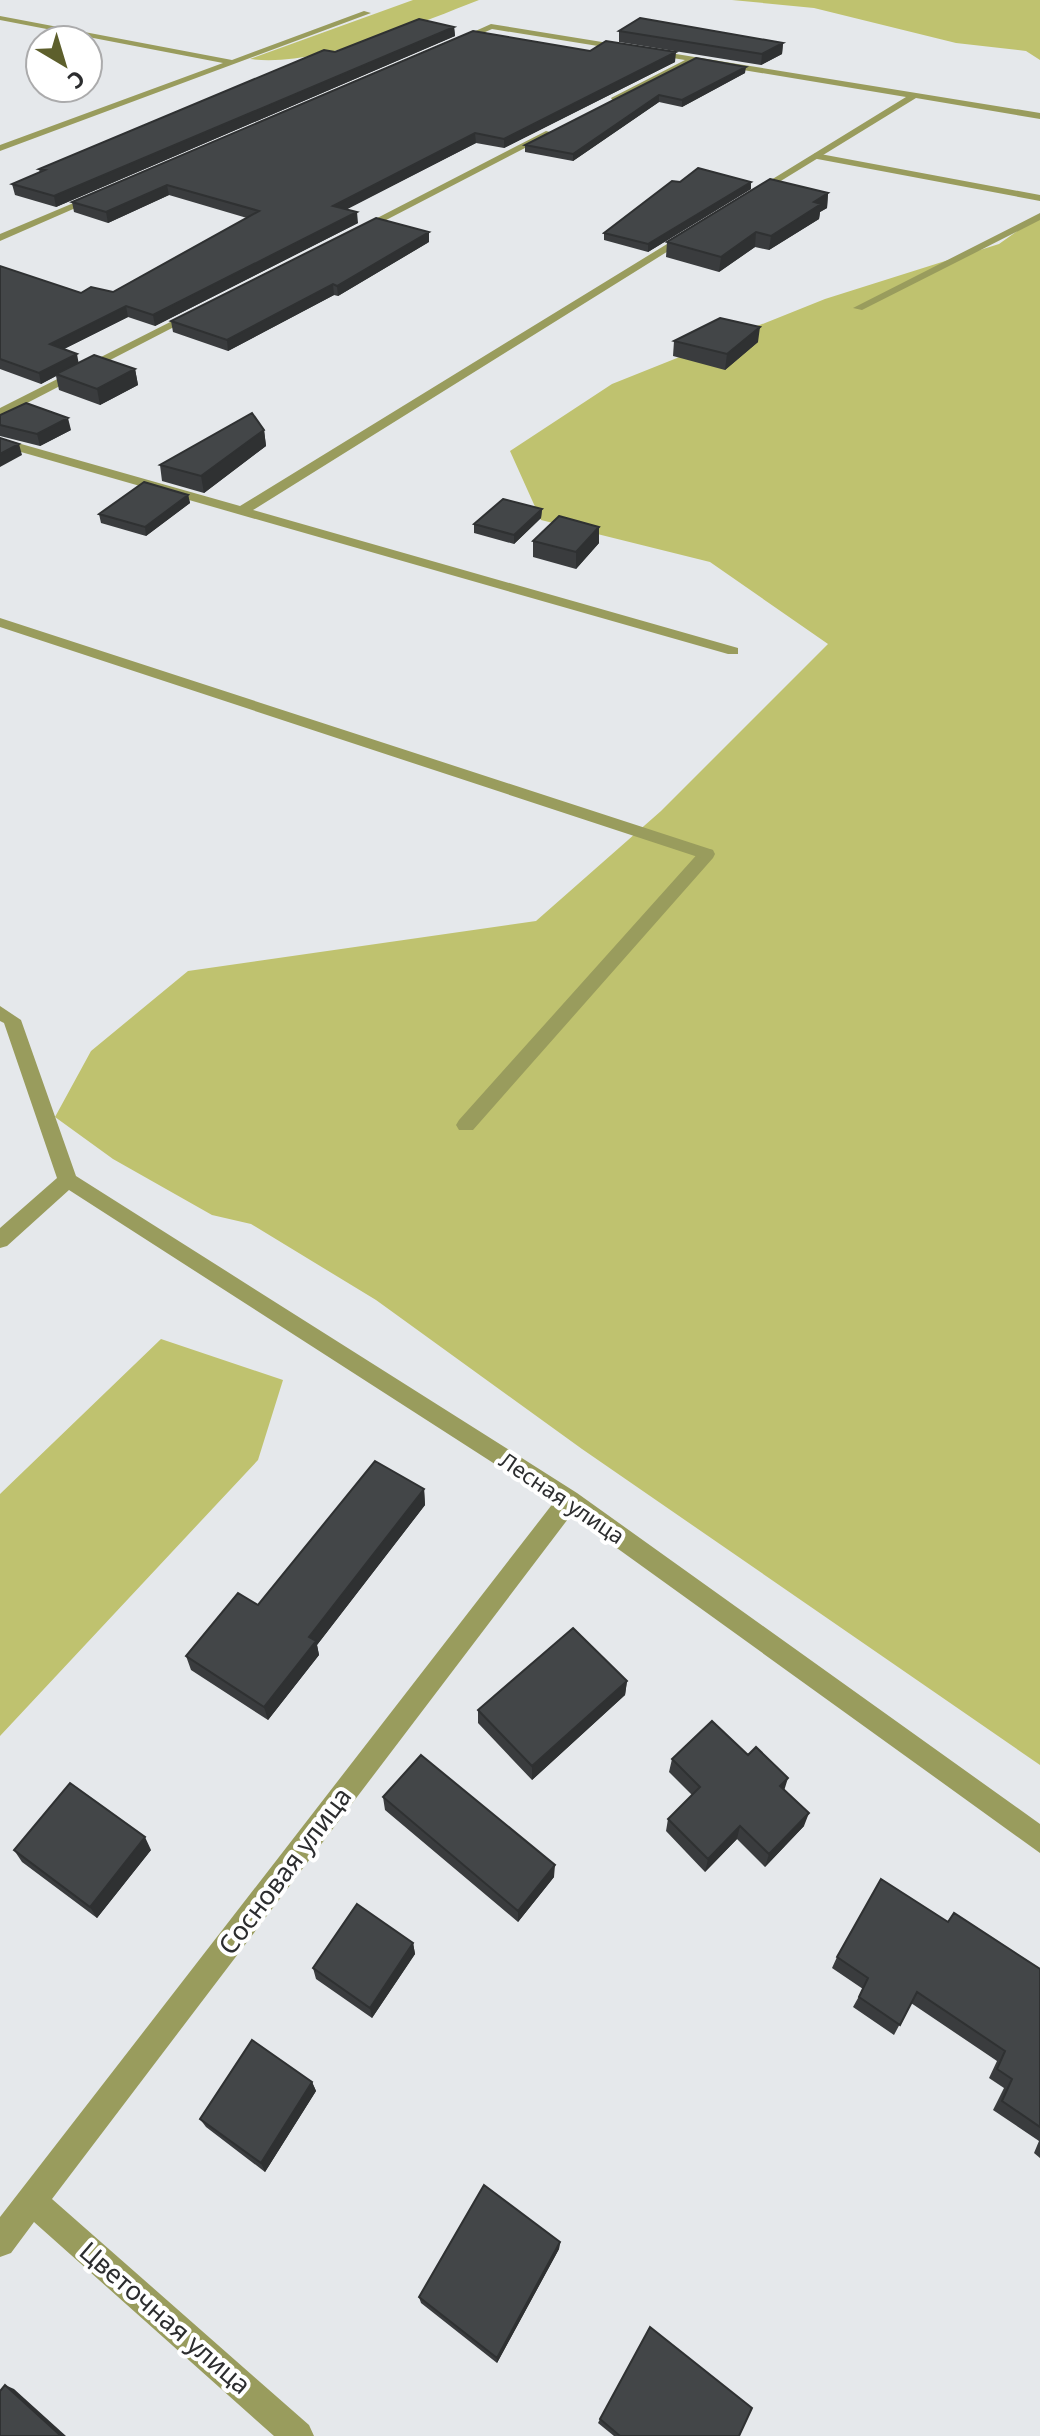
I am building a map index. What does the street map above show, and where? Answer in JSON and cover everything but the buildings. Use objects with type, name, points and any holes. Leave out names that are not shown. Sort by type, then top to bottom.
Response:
[{"type":"street","points":[[0,148],[367,13]]},
{"type":"street","points":[[0,18],[233,62]]},
{"type":"street","points":[[448,45],[491,26],[1040,116]]},
{"type":"street","points":[[607,103],[692,60]]},
{"type":"street","points":[[735,206],[913,96]]},
{"type":"street","points":[[339,240],[565,125]]},
{"type":"street","points":[[815,156],[1040,198]]},
{"type":"street","points":[[0,238],[116,188]]},
{"type":"street","points":[[858,308],[1040,216]]},
{"type":"street","points":[[242,511],[695,230]]},
{"type":"street","points":[[0,413],[212,305]]},
{"type":"street","points":[[0,442],[733,651]]},
{"type":"street","points":[[0,622],[707,854],[466,1125]]},
{"type":"street","points":[[0,1012],[12,1020],[68,1180],[0,1240]]},
{"type":"street","name":"Лесная улица","points":[[68,1180],[569,1500],[1040,1840]]},
{"type":"street","name":"Сосновая улица","points":[[0,2242],[569,1500]]},
{"type":"street","name":"Цветочная улица","points":[[32,2201],[298,2436]]},
{"type":"green space","points":[[413,0],[479,0],[397,32],[335,51],[276,60],[250,59]]},
{"type":"green space","points":[[732,0],[1040,0],[1040,60],[1026,51],[956,43],[814,8]]},
{"type":"green space","points":[[1040,215],[1040,1765],[582,1449],[376,1300],[251,1224],[212,1215],[113,1159],[55,1117],[91,1051],[188,971],[536,921],[661,811],[828,644],[710,562],[541,520],[510,451],[612,384],[825,299],[999,244]]},
{"type":"green space","points":[[161,1339],[283,1380],[258,1460],[0,1736],[0,1494]]}]
